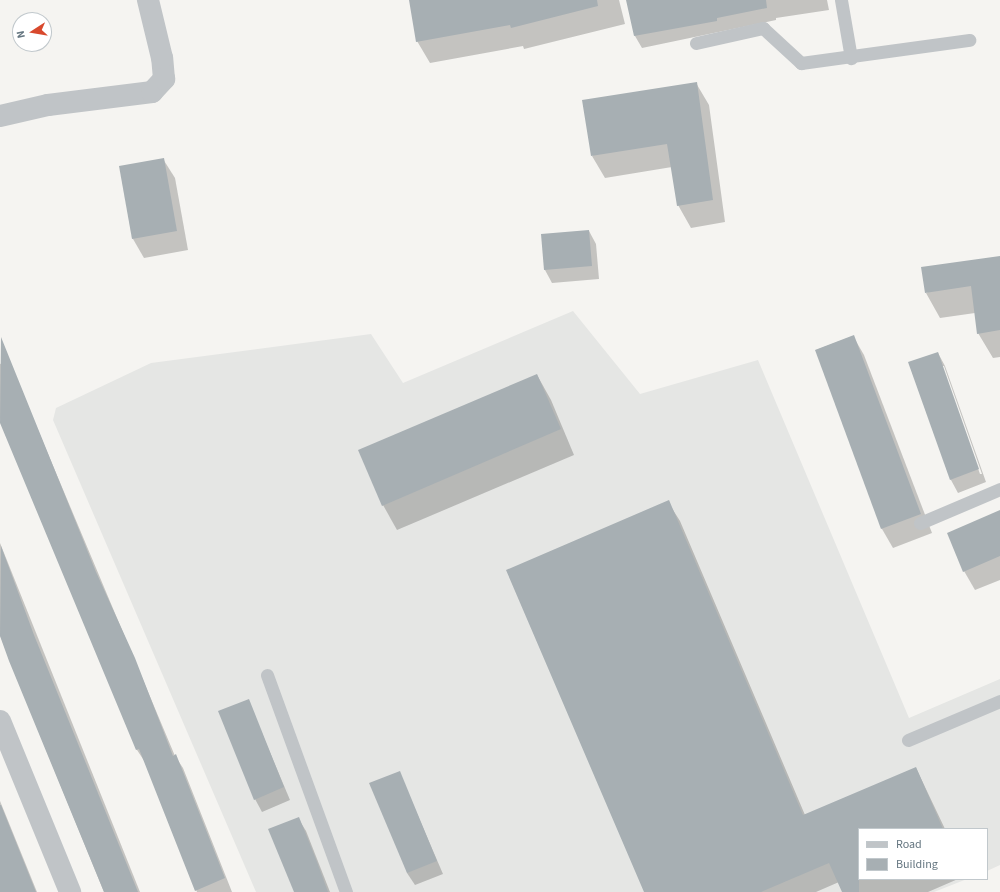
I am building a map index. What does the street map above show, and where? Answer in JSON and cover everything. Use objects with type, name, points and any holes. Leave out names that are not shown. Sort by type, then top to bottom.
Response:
[{"type":"street","points":[[0,116],[48,105],[152,92],[164,79],[162,58],[148,0]]},
{"type":"street","points":[[0,721],[70,892]]},
{"type":"lane","points":[[841,0],[851,58]]},
{"type":"lane","points":[[696,43],[763,28],[801,63],[851,58],[969,40]]},
{"type":"lane","points":[[920,523],[1000,489]]},
{"type":"lane","points":[[267,675],[346,892]]},
{"type":"lane","points":[[908,740],[1000,701]]},
{"type":"shaded area","points":[[573,311],[640,394],[758,360],[909,718],[1000,679],[1000,865],[988,871],[988,828],[858,828],[858,880],[964,880],[934,892],[256,892],[53,420],[56,408],[151,363],[371,334],[403,383]]},
{"type":"building","points":[[409,0],[597,0],[598,6],[511,28],[510,25],[416,42]]},
{"type":"building","points":[[626,0],[766,0],[767,8],[717,18],[717,21],[634,36]]},
{"type":"building","points":[[697,82],[713,200],[677,206],[667,144],[591,156],[582,100]]},
{"type":"building","points":[[164,158],[177,231],[132,239],[119,166]]},
{"type":"building","points":[[589,230],[592,266],[544,270],[541,234]]},
{"type":"building","points":[[1000,256],[1000,330],[977,334],[971,286],[925,293],[921,267]]},
{"type":"building","points":[[854,335],[921,514],[881,529],[815,350]]},
{"type":"building","points":[[1,337],[96,572],[135,658],[173,756],[176,754],[225,878],[195,891],[139,749],[136,750],[0,423]]},
{"type":"building","points":[[938,352],[979,469],[950,480],[908,362]]},
{"type":"building","points":[[537,374],[561,429],[382,506],[358,450]]},
{"type":"building","points":[[669,500],[803,815],[916,767],[943,828],[858,828],[859,892],[842,892],[829,863],[761,892],[644,892],[506,570]]},
{"type":"building","points":[[1000,510],[1000,556],[963,572],[947,533]]},
{"type":"building","points":[[1,546],[34,635],[138,892],[104,892],[9,661],[0,636]]},
{"type":"building","points":[[249,699],[284,787],[254,800],[218,711]]},
{"type":"building","points":[[400,771],[437,861],[407,873],[369,783]]},
{"type":"building","points":[[1,805],[36,892],[0,892]]},
{"type":"building","points":[[299,817],[328,892],[294,892],[268,829]]}]
